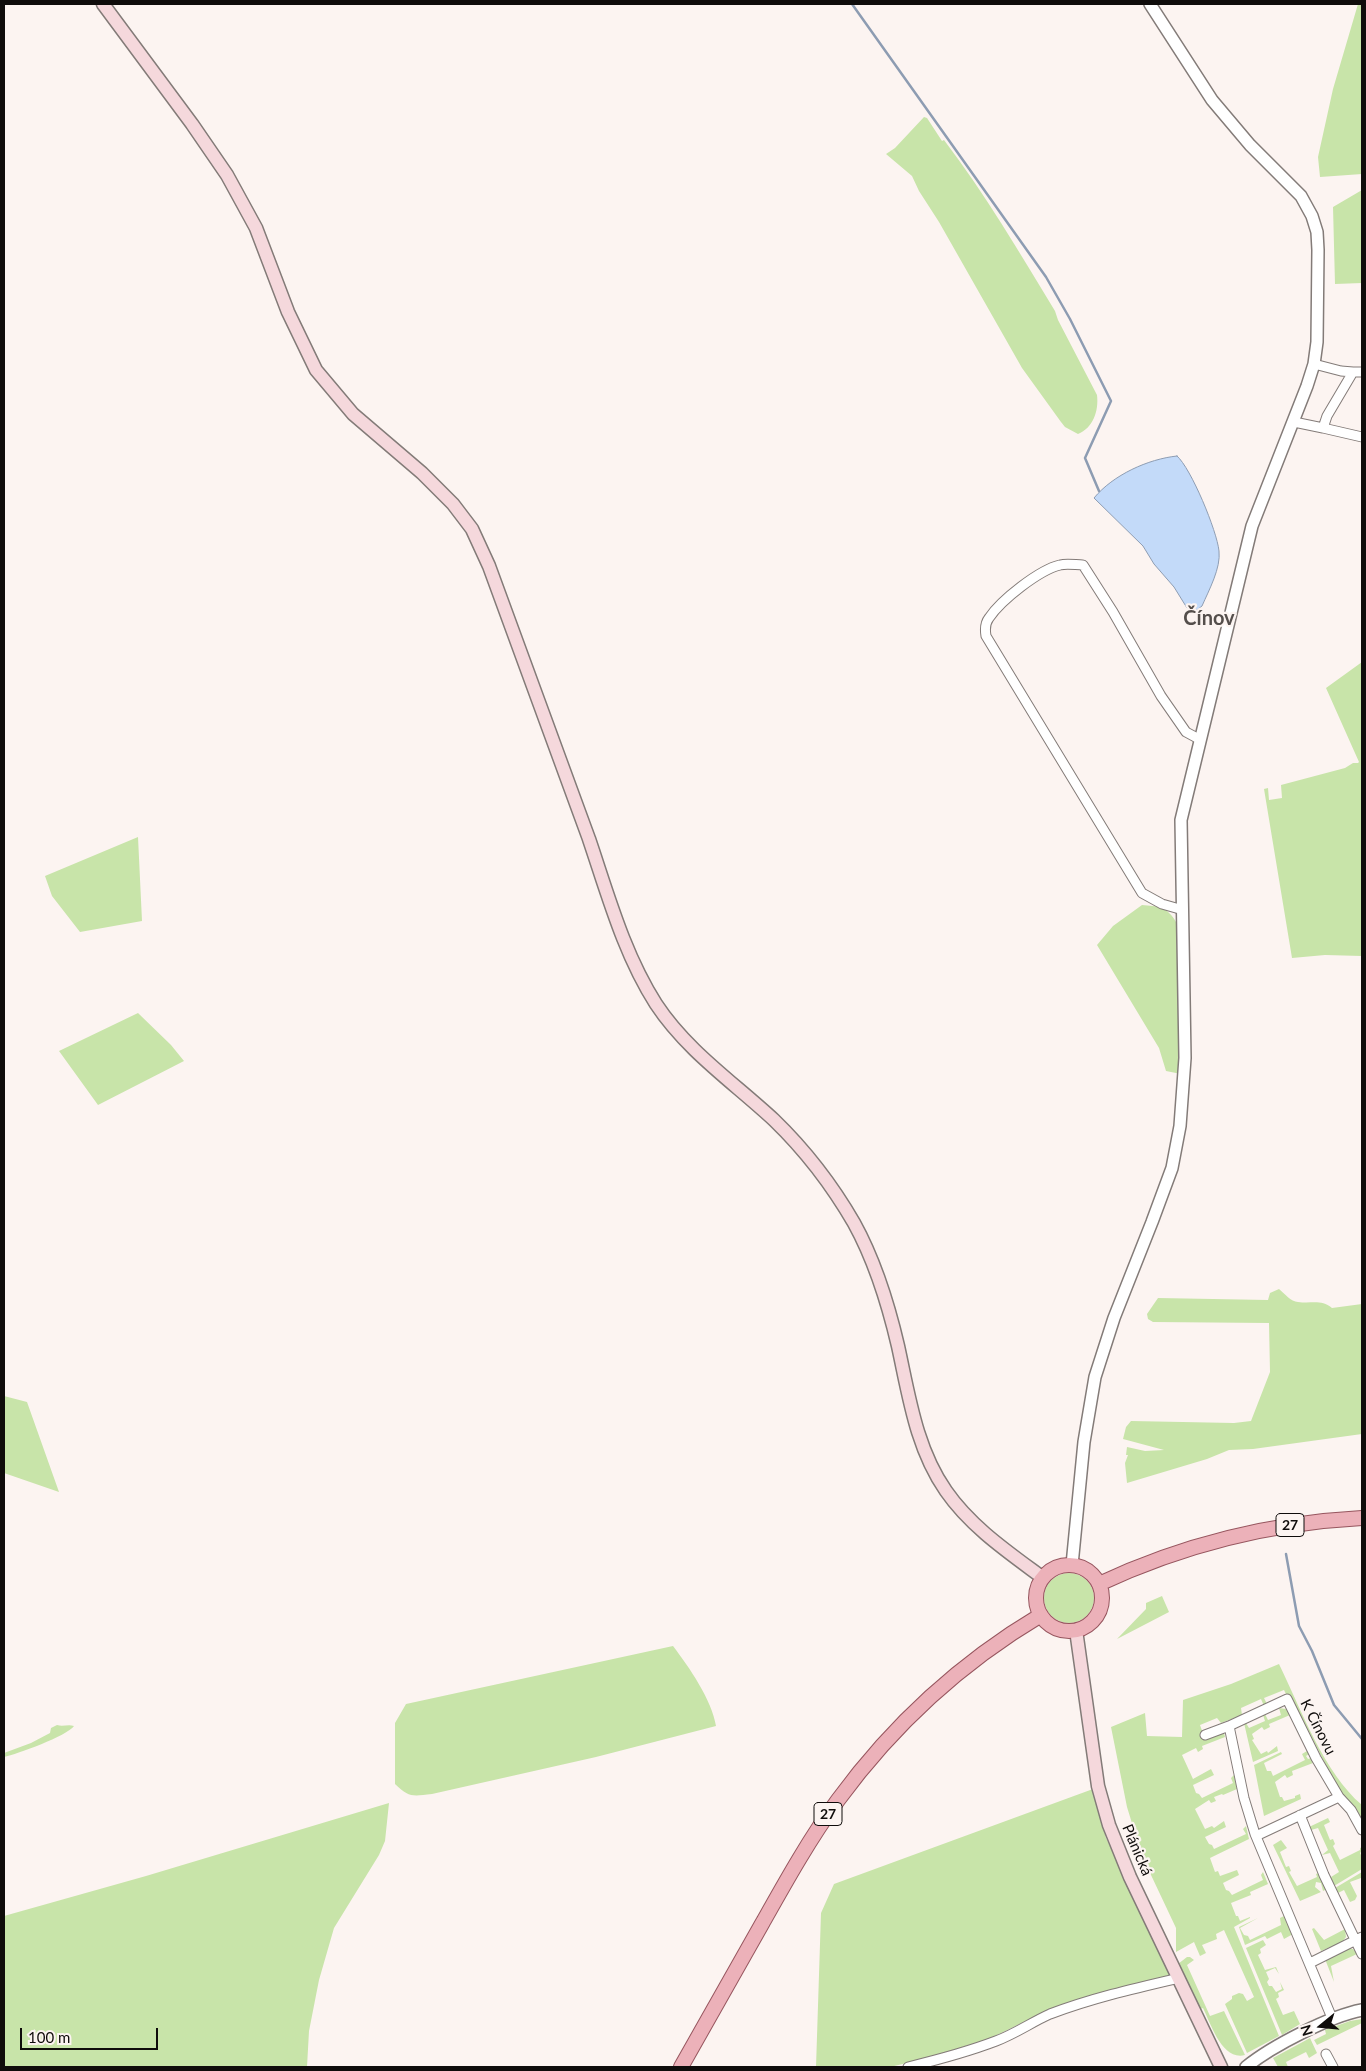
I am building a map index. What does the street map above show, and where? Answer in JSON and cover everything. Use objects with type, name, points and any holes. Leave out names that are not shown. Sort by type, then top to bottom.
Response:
[{"type":"main road","points":[[104,4],[227,175],[256,228],[288,312],[316,370],[353,414],[422,473],[453,504],[472,529],[489,566],[607,894],[641,977],[663,1014],[684,1040],[774,1121],[828,1182],[850,1216],[872,1262],[884,1295],[922,1445],[938,1478],[958,1506],[986,1535],[1043,1578]]},
{"type":"main road","name":"27","points":[[1099,1584],[1168,1555],[1219,1540],[1290,1525],[1362,1518]]},
{"type":"main road","points":[[1072,1566],[1088,1571],[1099,1584],[1102,1600],[1098,1614],[1089,1624],[1076,1630],[1066,1631],[1048,1623],[1041,1615],[1036,1598],[1043,1578],[1055,1569],[1072,1566]]},
{"type":"main road","name":"27","points":[[681,2067],[798,1862],[830,1812],[860,1771],[904,1722],[946,1682],[995,1645],[1041,1615]]},
{"type":"main road","name":"Plánická","points":[[1076,1630],[1098,1786],[1106,1816],[1122,1859],[1221,2067]]},
{"type":"street","points":[[1072,1566],[1084,1442],[1095,1377],[1114,1318],[1172,1168],[1180,1126],[1185,1085],[1181,820],[1199,739],[1252,526],[1294,422],[1314,364],[1317,342],[1318,250],[1317,232],[1312,216],[1301,196],[1250,145],[1212,100],[1150,4]]},
{"type":"street","points":[[1314,364],[1341,371],[1358,372]]},
{"type":"street","points":[[1323,428],[1327,416],[1358,372]]},
{"type":"street","points":[[1294,422],[1362,437]]},
{"type":"street","points":[[1183,910],[1162,904],[1142,893],[986,636],[985,628],[988,618],[1020,588],[1050,569],[1061,565],[1083,565],[1113,612],[1161,696],[1186,732],[1199,739]]},
{"type":"street","name":"K Čínovu","points":[[1205,1735],[1287,1699],[1316,1758],[1339,1797],[1351,1810],[1362,1830]]},
{"type":"street","points":[[1229,1726],[1244,1798],[1256,1836],[1332,2018]]},
{"type":"street","points":[[1256,1836],[1339,1797]]},
{"type":"street","points":[[1300,1815],[1324,1874],[1359,1939],[1362,1954]]},
{"type":"street","points":[[1310,1963],[1359,1939]]},
{"type":"street","points":[[908,2067],[996,2041],[1048,2015],[1068,2008],[1130,1989],[1179,1978]]},
{"type":"street","points":[[1246,2067],[1274,2049],[1332,2018],[1362,2010]]},
{"type":"street","points":[[1326,2054],[1333,2067]]},
{"type":"green space","points":[[1358,4],[1362,4],[1362,174],[1320,177],[1318,157],[1333,89]]},
{"type":"green space","points":[[924,117],[927,118],[942,141],[944,140],[959,160],[1015,246],[1055,311],[1097,395],[1097,407],[1094,418],[1088,428],[1078,434],[1065,427],[1022,368],[912,176],[886,154],[895,148]]},
{"type":"green space","points":[[1362,190],[1362,283],[1335,284],[1333,207]]},
{"type":"green space","points":[[1362,662],[1362,956],[1325,955],[1292,958],[1264,789],[1268,788],[1269,800],[1282,798],[1281,785],[1345,768],[1359,762],[1326,688]]},
{"type":"green space","points":[[138,837],[142,921],[80,932],[52,896],[45,876]]},
{"type":"green space","points":[[1142,905],[1166,910],[1176,922],[1181,1074],[1166,1071],[1159,1048],[1097,945],[1113,926]]},
{"type":"green space","points":[[138,1013],[171,1045],[184,1061],[98,1105],[59,1051]]},
{"type":"green space","points":[[1279,1289],[1295,1302],[1320,1303],[1332,1308],[1362,1304],[1362,1434],[1253,1449],[1229,1450],[1207,1459],[1127,1483],[1125,1463],[1128,1455],[1126,1455],[1127,1447],[1145,1451],[1164,1450],[1123,1439],[1126,1427],[1131,1421],[1234,1423],[1251,1421],[1270,1372],[1269,1323],[1153,1322],[1148,1319],[1147,1314],[1158,1298],[1268,1300],[1270,1293]]},
{"type":"green space","points":[[4,1396],[27,1402],[59,1492],[4,1473]]},
{"type":"green space","points":[[1064,1573],[1074,1573],[1087,1580],[1094,1593],[1094,1603],[1087,1616],[1074,1623],[1064,1623],[1055,1619],[1048,1612],[1044,1603],[1044,1593],[1048,1584],[1055,1577]]},
{"type":"green space","points":[[1162,1596],[1169,1612],[1117,1639],[1146,1609],[1146,1603]]},
{"type":"green space","points":[[673,1646],[705,1695],[716,1726],[596,1757],[432,1794],[408,1794],[395,1784],[395,1723],[406,1704]]},
{"type":"green space","points":[[1279,1664],[1314,1739],[1325,1758],[1348,1792],[1362,1805],[1362,1821],[1356,1809],[1349,1804],[1332,1777],[1290,1695],[1287,1696],[1284,1690],[1264,1698],[1267,1704],[1264,1706],[1261,1699],[1241,1708],[1242,1715],[1221,1723],[1217,1718],[1200,1725],[1205,1739],[1224,1733],[1225,1737],[1202,1746],[1203,1749],[1198,1752],[1196,1748],[1182,1755],[1193,1779],[1211,1769],[1214,1775],[1193,1785],[1196,1793],[1202,1798],[1233,1783],[1231,1778],[1234,1775],[1237,1789],[1214,1797],[1216,1801],[1211,1803],[1209,1800],[1195,1809],[1205,1829],[1212,1826],[1214,1828],[1224,1821],[1226,1827],[1205,1837],[1214,1849],[1246,1834],[1243,1829],[1246,1826],[1249,1839],[1210,1858],[1215,1872],[1218,1871],[1220,1876],[1237,1870],[1239,1875],[1223,1883],[1226,1890],[1232,1895],[1263,1880],[1261,1875],[1263,1872],[1268,1884],[1250,1892],[1251,1895],[1231,1903],[1240,1921],[1250,1917],[1234,1927],[1279,2036],[1247,2053],[1225,2004],[1232,1999],[1232,1996],[1239,1993],[1243,1994],[1247,2001],[1254,1997],[1224,1930],[1216,1934],[1217,1939],[1202,1945],[1206,1953],[1200,1956],[1194,1942],[1176,1952],[1176,1928],[1151,1875],[1127,1807],[1111,1727],[1145,1713],[1147,1736],[1182,1737],[1183,1700],[1231,1684]]},
{"type":"green space","points":[[1279,1708],[1286,1709],[1290,1715],[1269,1724],[1270,1727],[1264,1730],[1262,1727],[1252,1734],[1254,1739],[1252,1740],[1261,1754],[1267,1751],[1268,1753],[1277,1746],[1278,1751],[1253,1762],[1244,1723],[1249,1728],[1265,1721],[1263,1715],[1265,1714],[1268,1720],[1281,1715]]},
{"type":"green space","points":[[57,1725],[74,1726],[62,1735],[30,1749],[4,1757],[4,1753],[31,1743],[50,1733],[51,1728]]},
{"type":"green space","points":[[1307,1751],[1309,1754],[1306,1756],[1308,1759],[1311,1758],[1313,1763],[1292,1771],[1293,1775],[1287,1778],[1285,1775],[1275,1782],[1280,1797],[1284,1801],[1295,1798],[1295,1796],[1300,1794],[1301,1799],[1264,1816],[1254,1765],[1281,1752],[1282,1754],[1264,1763],[1267,1771],[1271,1771],[1273,1776],[1305,1760],[1302,1754]]},
{"type":"green space","points":[[1093,1789],[1106,1838],[1173,1974],[1052,2008],[991,2038],[928,2058],[890,2067],[816,2067],[821,1913],[834,1884]]},
{"type":"green space","points":[[389,1803],[385,1841],[379,1855],[334,1928],[319,1980],[309,2031],[307,2067],[4,2067],[4,1916],[146,1876]]},
{"type":"green space","points":[[1328,1818],[1330,1822],[1324,1825],[1330,1840],[1333,1839],[1335,1844],[1333,1846],[1340,1860],[1360,1850],[1362,1847],[1360,1853],[1362,1869],[1334,1886],[1331,1877],[1339,1872],[1330,1853],[1322,1855],[1328,1850],[1318,1828],[1311,1830],[1309,1827]]},
{"type":"green space","points":[[1281,1840],[1287,1848],[1280,1852],[1286,1867],[1289,1866],[1291,1871],[1289,1872],[1297,1886],[1317,1877],[1316,1874],[1321,1872],[1329,1888],[1323,1891],[1321,1883],[1316,1882],[1315,1887],[1321,1892],[1300,1901],[1273,1845]]},
{"type":"green space","points":[[1362,1872],[1362,1880],[1361,1878],[1350,1882],[1357,1896],[1355,1900],[1350,1902],[1344,1890],[1338,1893],[1335,1888]]},
{"type":"green space","points":[[1286,1915],[1287,1918],[1285,1919],[1293,1934],[1284,1939],[1281,1932],[1267,1939],[1265,1936],[1245,1945],[1239,1927],[1258,1918],[1240,1928],[1250,1940],[1281,1925],[1280,1918]]},
{"type":"green space","points":[[1314,1928],[1324,1940],[1345,1929],[1346,1937],[1342,1942],[1321,1951],[1312,1929]]},
{"type":"green space","points":[[1263,1940],[1266,1945],[1260,1949],[1261,1953],[1258,1955],[1265,1970],[1276,1967],[1279,1974],[1275,1968],[1266,1972],[1269,1979],[1267,1982],[1276,1992],[1282,1989],[1280,1982],[1284,1990],[1278,1993],[1279,1997],[1276,1999],[1283,2015],[1294,2011],[1300,2024],[1282,2035],[1246,1948]]},
{"type":"green space","points":[[1348,1948],[1353,1949],[1357,1954],[1331,1966],[1334,1982],[1325,1959]]},
{"type":"green space","points":[[1187,1957],[1194,1960],[1187,1965],[1210,2016],[1224,2011],[1245,2055],[1237,2055],[1224,2047],[1218,2040],[1203,2008],[1198,2010],[1178,1964]]},
{"type":"green space","points":[[1362,2019],[1362,2023],[1317,2045],[1314,2040],[1326,2034],[1325,2030],[1350,2021]]},
{"type":"green space","points":[[1310,2038],[1317,2053],[1309,2058],[1306,2052],[1286,2062],[1288,2067],[1278,2067],[1273,2058]]},
{"type":"water","points":[[1177,456],[1196,486],[1214,529],[1219,551],[1214,579],[1202,606],[1197,610],[1187,608],[1174,587],[1154,564],[1143,546],[1094,498],[1121,475],[1154,461]]},
{"type":"waterway","points":[[852,4],[1046,277],[1070,319],[1111,401],[1085,458],[1099,491]]},
{"type":"waterway","points":[[1286,1554],[1299,1626],[1312,1651],[1334,1705],[1362,1739]]},
{"type":"district","name":"Čínov","points":[[1209,619]]}]
